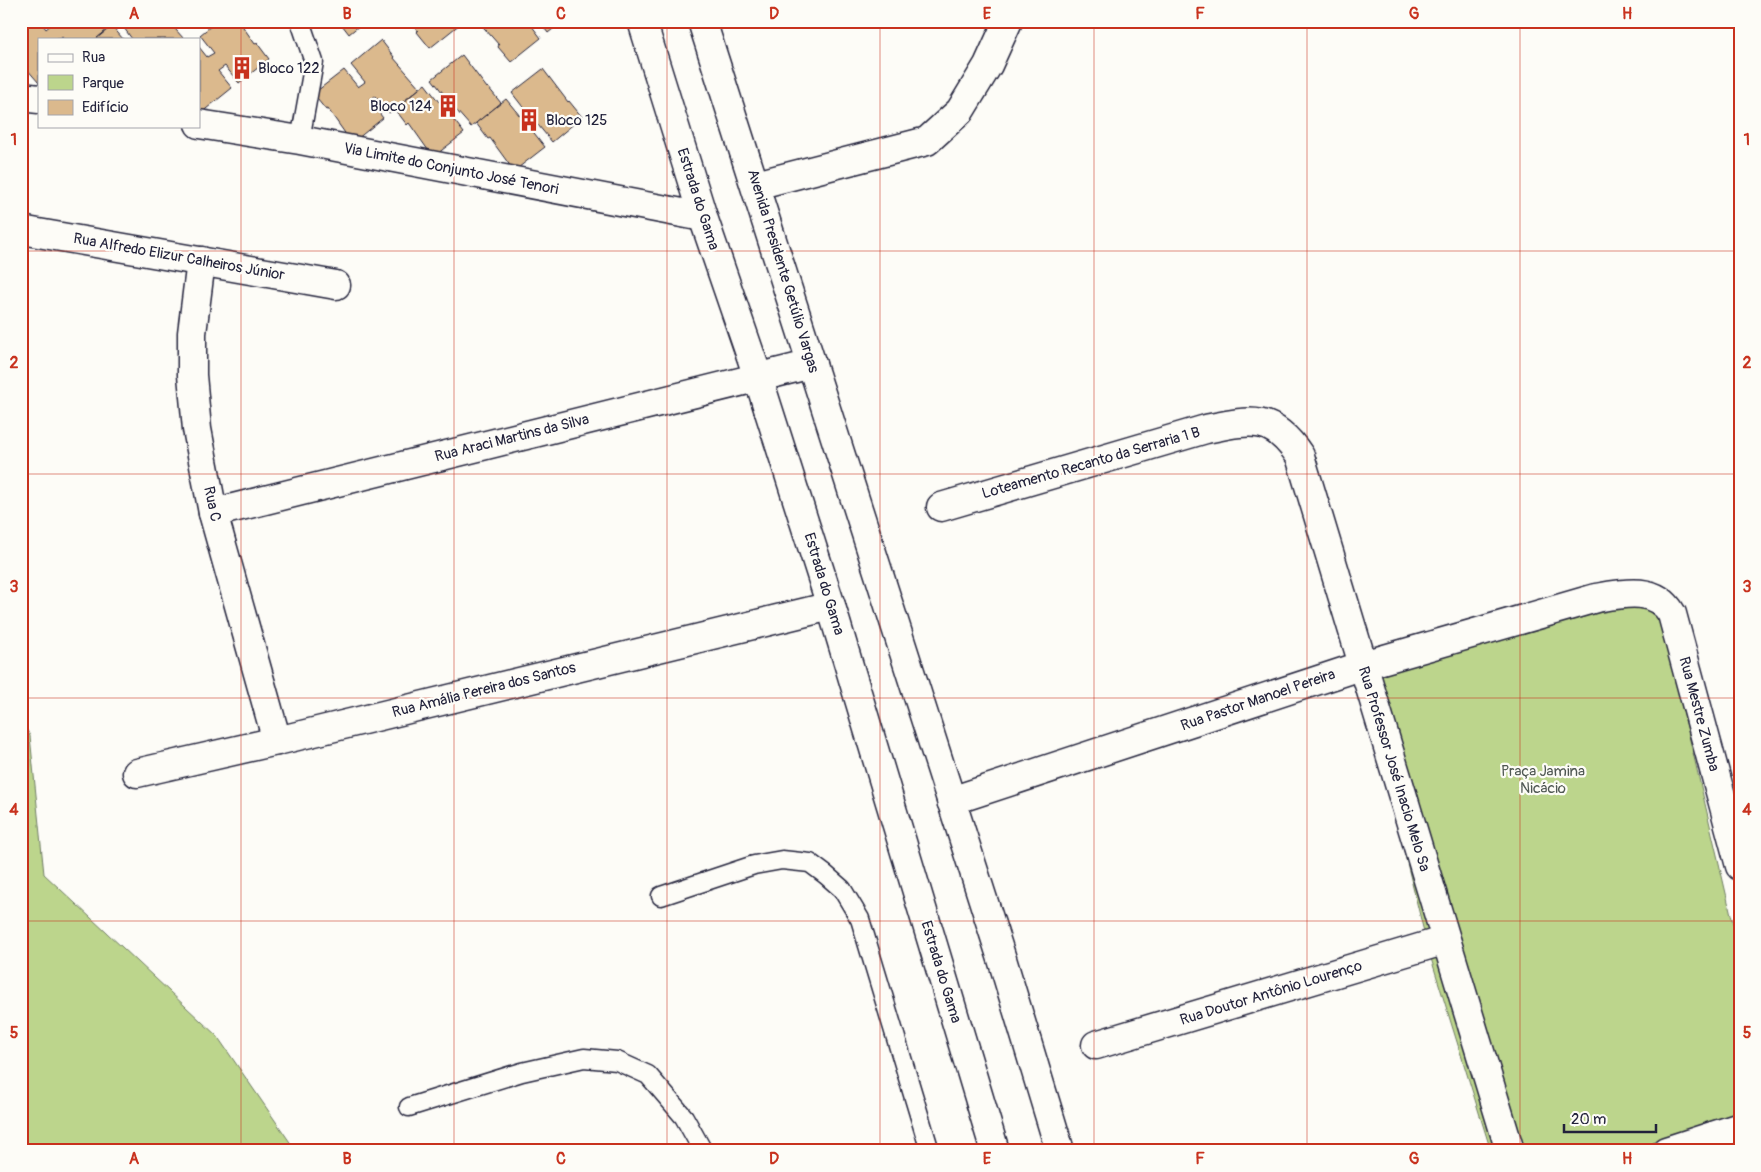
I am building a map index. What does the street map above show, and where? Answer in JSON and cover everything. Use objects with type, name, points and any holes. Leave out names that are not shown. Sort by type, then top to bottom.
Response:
[{"type":"street","name":"Estrada do Gama","points":[[642,21],[702,217],[758,377],[831,606],[995,1151]]},
{"type":"street","name":"Avenida Presidente Getúlio Vargas","points":[[702,21],[756,185],[951,801]]},
{"type":"street","points":[[756,185],[927,141],[960,111],[988,65],[1008,21]]},
{"type":"street","points":[[21,97],[38,100]]},
{"type":"street","name":"Via Limite do Conjunto José Tenori","points":[[200,124],[300,140],[702,217]]},
{"type":"street","name":"Rua Alfredo Elizur Calheiros Júnior","points":[[21,230],[336,285]]},
{"type":"street","name":"Rua C","points":[[201,261],[192,333],[192,375],[197,428],[213,513],[277,741]]},
{"type":"street","name":"Rua Araci Martins da Silva","points":[[213,513],[812,364]]},
{"type":"street","name":"Loteamento Recanto da Serraria 1 B","points":[[941,507],[1206,429],[1241,422]]},
{"type":"street","name":"Rua Professor José Inacio Melo Sa","points":[[1241,422],[1260,423],[1278,430],[1290,441],[1300,456],[1510,1151]]},
{"type":"street","name":"Rua Pastor Manoel Pereira","points":[[951,801],[1364,665],[1596,598],[1626,592]]},
{"type":"street","name":"Rua Mestre Zumba","points":[[1626,592],[1649,595],[1668,607],[1672,614],[1740,866]]},
{"type":"street","name":"Rua Amália Pereira dos Santos","points":[[137,773],[277,741],[831,606]]},
{"type":"street","points":[[951,801],[1033,1056],[1060,1151]]},
{"type":"street","name":"Rua Doutor Antônio Lourenço","points":[[1096,1046],[1446,940]]},
{"type":"street","points":[[1666,1151],[1740,1127]]},
{"type":"lane","points":[[300,21],[314,62],[300,140]]},
{"type":"lane","points":[[662,896],[754,866],[782,860],[810,864],[842,889],[860,919],[930,1151]]},
{"type":"lane","points":[[409,1107],[522,1072],[584,1058],[617,1061],[648,1075],[684,1117],[702,1151]]},
{"type":"green space","name":"Praça Jamina Nicácio","points":[[1604,601],[1659,608],[1740,953],[1740,1139],[1691,1151],[1491,1151],[1429,952],[1359,669]]},
{"type":"green space","points":[[21,719],[30,736],[44,874],[217,1036],[296,1151],[21,1151]]},
{"type":"building","points":[[21,21],[40,21],[46,29],[52,24],[50,21],[100,21],[107,30],[97,38],[38,38],[38,82],[21,59]]},
{"type":"building","points":[[119,21],[168,21],[183,38],[131,38]]},
{"type":"building","name":"Bloco 122","points":[[217,21],[239,21],[255,44],[257,43],[269,59],[239,83],[225,66],[218,71],[232,88],[201,113],[200,48],[207,57],[214,53],[200,35]]},
{"type":"building","points":[[339,21],[365,21],[349,34]]},
{"type":"building","points":[[410,21],[458,21],[460,24],[430,48]]},
{"type":"building","points":[[478,21],[528,21],[541,38],[511,62]]},
{"type":"building","points":[[539,21],[563,21],[548,33]]},
{"type":"building","points":[[112,26],[122,38],[97,38]]},
{"type":"building","points":[[381,40],[420,88],[389,113],[375,96],[369,100],[383,118],[352,143],[328,109],[326,110],[313,94],[344,70],[358,87],[365,82],[351,65]]},
{"type":"building","name":"Bloco 124","points":[[462,55],[501,103],[471,127],[456,110],[450,115],[464,133],[433,157],[409,123],[407,125],[395,109],[425,84],[439,102],[446,97],[432,79]]},
{"type":"building","name":"Bloco 125","points":[[543,69],[582,117],[552,142],[538,125],[531,129],[545,147],[514,171],[490,138],[488,139],[476,123],[506,99],[520,116],[526,111],[512,93]]},
{"type":"place","name":"Bloco 122","points":[[242,68]]},
{"type":"place","name":"Bloco 124","points":[[448,106]]},
{"type":"place","name":"Bloco 125","points":[[529,120]]}]
